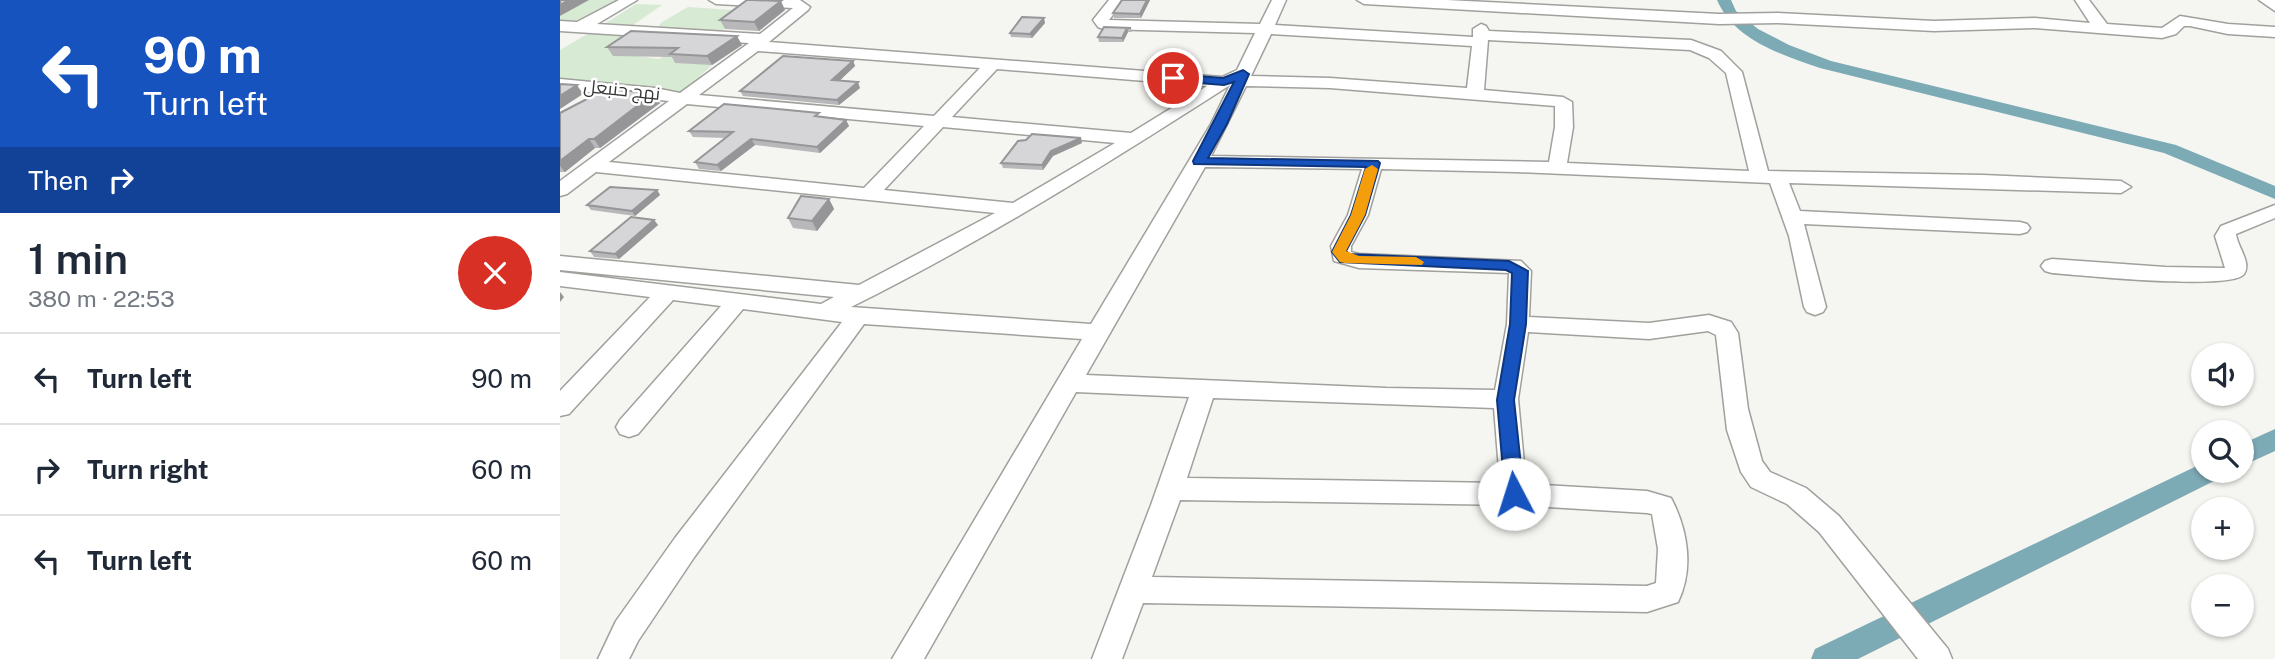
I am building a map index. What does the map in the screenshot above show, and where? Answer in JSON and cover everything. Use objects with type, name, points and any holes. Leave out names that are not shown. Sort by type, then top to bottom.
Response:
[{"type":"street","points":[[560,39],[630,0]]},
{"type":"street","points":[[560,190],[760,43],[803,7],[795,3],[716,0]]},
{"type":"street","points":[[1117,0],[1101,20],[1103,24],[1691,45],[1709,51],[1728,64],[1734,72],[1769,177],[1792,217],[1806,261],[1815,307]]},
{"type":"street","points":[[907,659],[1070,383],[1097,332],[1138,269],[1220,124],[1236,79],[1266,29],[1279,0]]},
{"type":"street","points":[[1364,0],[1484,6],[1561,5],[1719,19],[1748,17],[1934,26],[2035,23],[2162,33],[2171,31],[2180,21],[2190,20],[2228,29],[2275,32]]},
{"type":"street","points":[[2082,0],[2101,27]]},
{"type":"street","points":[[2266,0],[2275,7]]},
{"type":"street","points":[[1475,94],[1484,6]]},
{"type":"street","points":[[1807,19],[1818,7]]},
{"type":"street","points":[[560,26],[993,64],[1394,87],[1563,102],[1564,127],[1557,169]]},
{"type":"street","points":[[870,192],[993,64]]},
{"type":"street","points":[[613,659],[627,631],[685,547],[860,305],[1014,209],[1236,79]]},
{"type":"street","name":"نهج حنبعل","points":[[560,84],[655,93],[684,99],[1136,139]]},
{"type":"street","points":[[580,107],[611,88]]},
{"type":"street","points":[[1199,161],[1373,163],[2121,187]]},
{"type":"street","points":[[1373,163],[1358,215],[1341,246],[1341,256],[1359,261],[1514,266],[1520,271],[1518,324],[1506,400],[1514,494]]},
{"type":"street","points":[[590,166],[870,192],[1014,209]]},
{"type":"street","points":[[2052,266],[2165,274],[2228,275],[2235,272],[2236,264],[2225,236],[2228,230],[2275,211]]},
{"type":"street","points":[[1792,217],[2020,228]]},
{"type":"street","points":[[560,263],[860,305],[1097,332]]},
{"type":"street","points":[[560,279],[825,311],[860,305]]},
{"type":"street","points":[[560,407],[667,293]]},
{"type":"street","points":[[629,427],[737,302]]},
{"type":"street","points":[[1518,324],[1649,331],[1709,323],[1723,328],[1728,343],[1742,444],[1750,468],[1769,486],[1791,493],[1829,524],[1931,652]]},
{"type":"street","points":[[1070,383],[1506,400]]},
{"type":"street","points":[[1107,659],[1204,390]]},
{"type":"street","points":[[1132,590],[1647,599],[1668,593],[1673,583],[1669,517],[1661,506],[1633,501],[1514,494],[1406,496],[1170,489]]},
{"type":"green space","points":[[588,0],[617,0],[583,21],[560,20],[560,16]]},
{"type":"green space","points":[[636,4],[662,5],[633,25],[606,23]]},
{"type":"green space","points":[[688,7],[748,11],[721,32],[658,27]]},
{"type":"green space","points":[[589,33],[640,38],[637,56],[659,59],[685,41],[712,65],[683,92],[560,82],[560,50]]},
{"type":"building","points":[[747,0],[781,1],[754,22],[720,20]]},
{"type":"building","points":[[1122,0],[1147,0],[1140,14],[1113,13]]},
{"type":"building","points":[[1022,17],[1044,18],[1030,34],[1010,33]]},
{"type":"building","points":[[1104,27],[1131,28],[1127,28],[1122,38],[1098,37]]},
{"type":"building","points":[[631,31],[737,36],[707,56],[670,54],[678,48],[607,47]]},
{"type":"building","points":[[783,56],[853,61],[832,80],[858,82],[837,100],[740,91]]},
{"type":"building","points":[[560,84],[577,85],[560,96]]},
{"type":"building","points":[[606,89],[654,93],[594,139],[589,139],[560,161],[560,113]]},
{"type":"building","points":[[724,104],[819,113],[815,116],[846,120],[817,147],[751,139],[717,165],[695,162],[733,132],[689,131]]},
{"type":"building","points":[[1032,134],[1081,138],[1051,151],[1042,165],[1001,163],[1018,141],[1026,140]]},
{"type":"building","points":[[610,187],[657,190],[632,211],[587,205]]},
{"type":"building","points":[[801,196],[829,199],[812,221],[788,218]]},
{"type":"building","points":[[631,217],[654,220],[615,254],[590,251]]},
{"type":"waterway","points":[[1724,0],[1729,12],[1752,33],[1783,49],[1826,65],[2170,149],[2275,193]]},
{"type":"waterway","points":[[2254,450],[2275,439]]},
{"type":"waterway","points":[[1826,659],[2191,481]]},
{"type":"slow traffic","points":[[1372,169],[1358,215],[1339,252],[1345,259],[1359,261],[1416,262]]},
{"type":"route","points":[[1173,78],[1224,82],[1243,74],[1199,161],[1373,163],[1358,215],[1339,252],[1345,259],[1514,266],[1520,271],[1518,324],[1507,378],[1506,400],[1514,494]]}]
